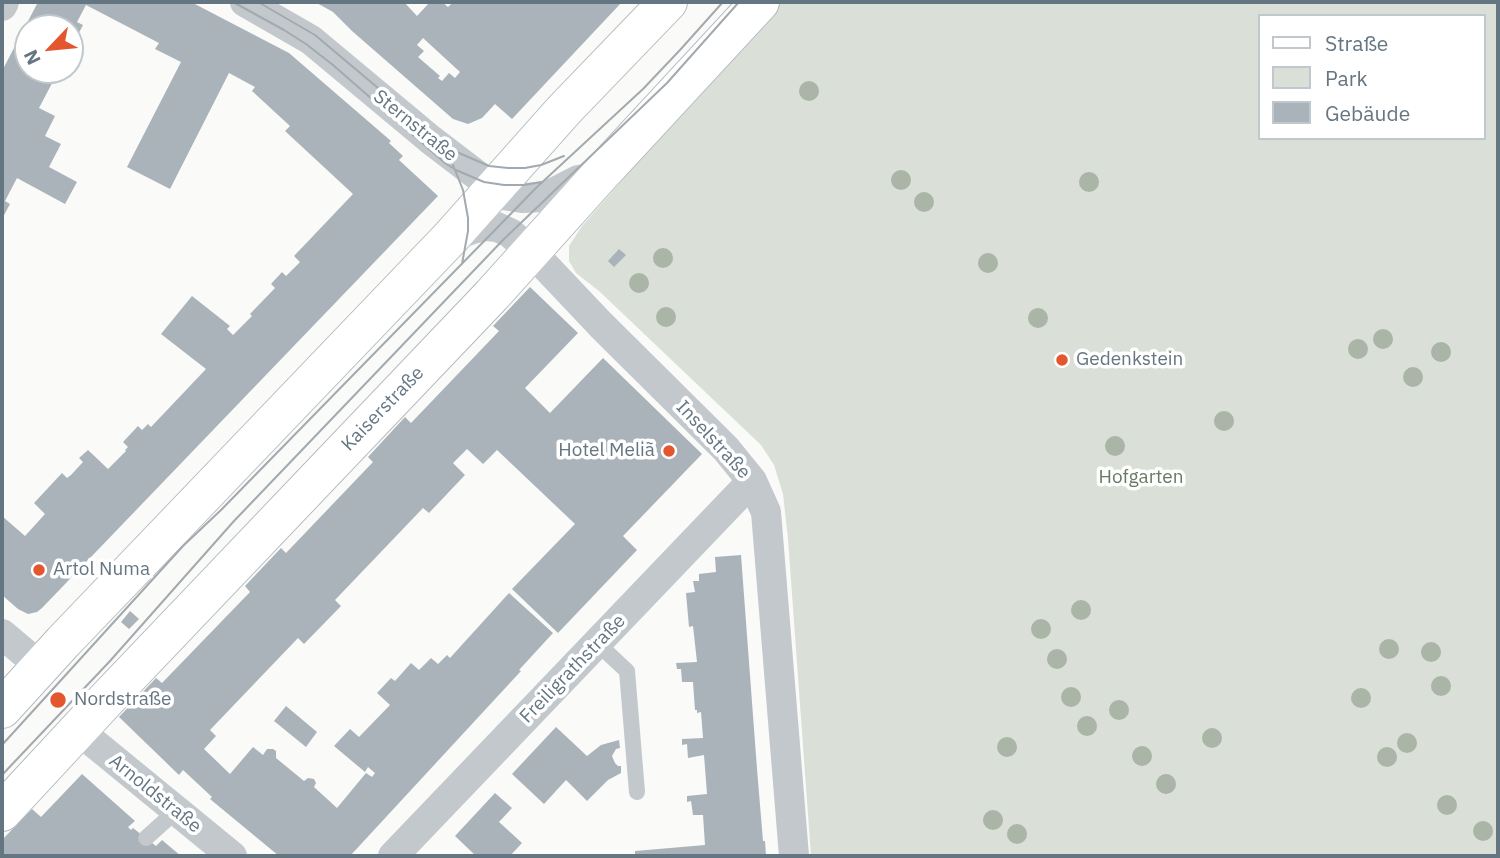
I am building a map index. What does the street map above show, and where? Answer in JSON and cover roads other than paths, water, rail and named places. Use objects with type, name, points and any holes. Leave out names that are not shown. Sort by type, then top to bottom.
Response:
[{"type":"main road","points":[[2,709],[451,237],[574,100],[668,2]]},
{"type":"main road","name":"Kaiserstraße","points":[[2,812],[492,295],[760,2]]},
{"type":"street","name":"Sternstraße","points":[[254,4],[311,40],[431,140],[503,195],[545,197],[578,180],[598,177]]},
{"type":"street","name":"Inselstraße","points":[[451,237],[486,226],[497,227],[510,233],[531,251],[726,449],[752,481],[766,512],[794,856]]},
{"type":"street","name":"Freiligrathstraße","points":[[393,856],[752,481]]},
{"type":"street","points":[[2,634],[41,667]]},
{"type":"street","name":"Arnoldstraße","points":[[78,730],[232,856]]},
{"type":"lane","points":[[597,643],[627,671],[637,792]]},
{"type":"lane","points":[[146,838],[176,811]]},
{"type":"tram line","points":[[233,2],[306,44],[456,170],[484,182],[504,185],[541,182]]},
{"type":"tram line","points":[[258,2],[315,35],[441,141],[459,153],[489,166],[508,168],[541,165],[564,156]]},
{"type":"tram line","points":[[2,745],[183,546],[537,187],[643,89],[723,2]]},
{"type":"tram line","points":[[2,775],[110,661],[234,521],[503,240],[667,83],[739,2]]},
{"type":"tram line","points":[[453,165],[463,190],[468,218],[462,264]]},
{"type":"place","name":"Gedenkstein","points":[[1062,360]]},
{"type":"place","name":"Hotel Meliã","points":[[669,451]]},
{"type":"place","name":"Artol Numa","points":[[39,570]]},
{"type":"place","name":"Nordstraße","points":[[58,700]]},
{"type":"park label","name":"Hofgarten","points":[[1141,478]]}]
